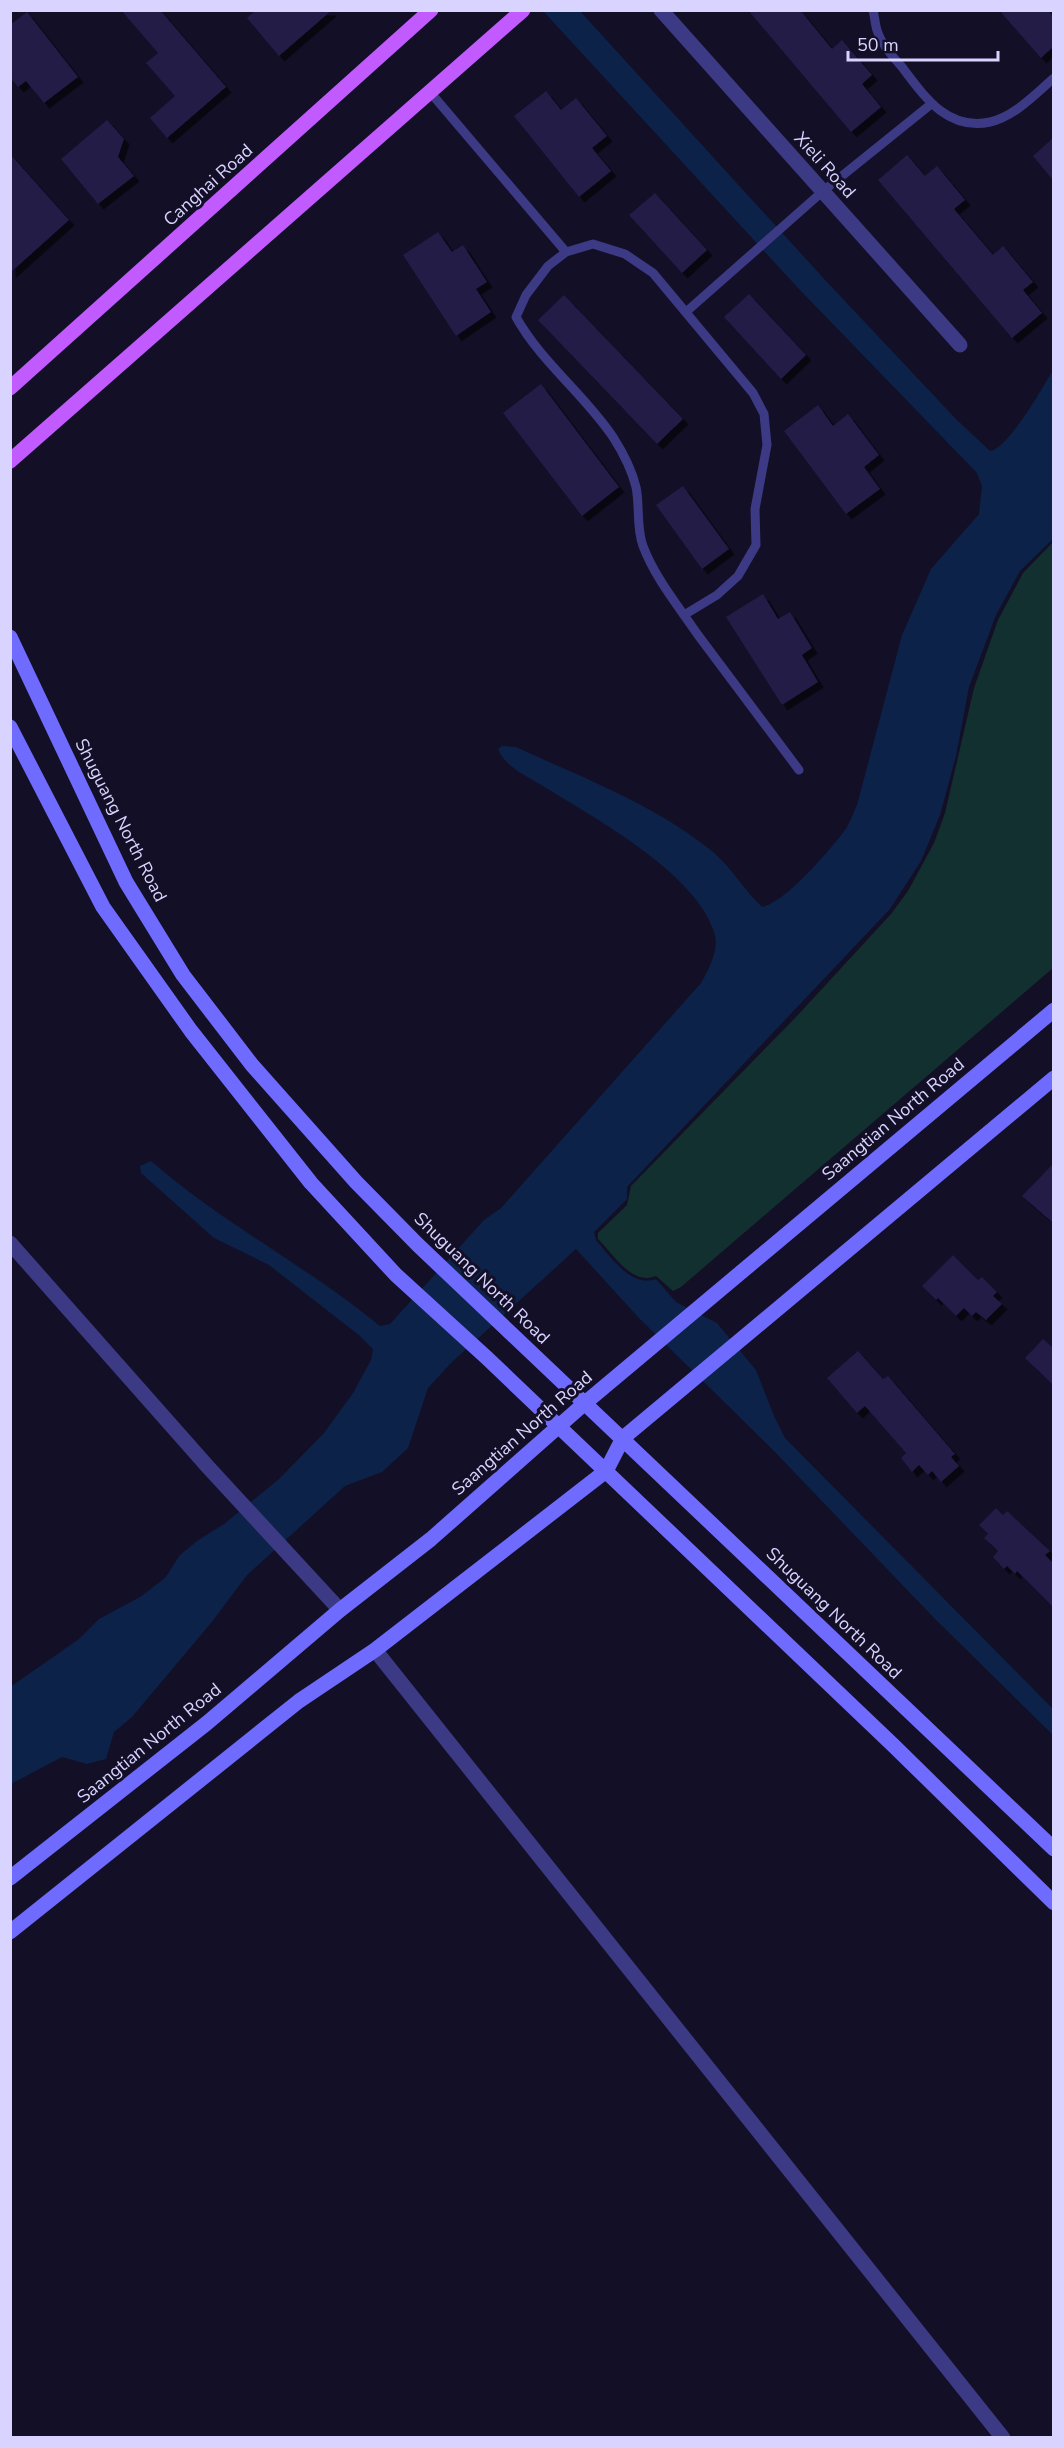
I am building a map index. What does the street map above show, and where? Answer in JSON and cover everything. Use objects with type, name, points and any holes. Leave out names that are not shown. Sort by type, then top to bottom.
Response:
[{"type":"main road","name":"Canghai Road","points":[[10,388],[431,10]]},
{"type":"main road","points":[[10,461],[522,10]]},
{"type":"main road","name":"Shuguang North Road","points":[[10,637],[126,882],[183,975],[252,1065],[356,1182],[418,1245],[1053,1849]]},
{"type":"main road","points":[[10,727],[110,917],[191,1031],[304,1174],[396,1275],[487,1358],[894,1746],[1053,1903]]},
{"type":"main road","name":"Saangtian North Road","points":[[10,1878],[207,1723],[339,1610],[430,1539],[585,1403],[1053,1010]]},
{"type":"main road","points":[[10,1932],[298,1701],[375,1650],[606,1471],[623,1438],[1053,1078]]},
{"type":"street","name":"Xieli Road","points":[[661,10],[960,345]]},
{"type":"street","points":[[10,1242],[208,1467],[339,1610]]},
{"type":"street","points":[[375,1650],[1003,2438]]},
{"type":"lane","points":[[873,10],[878,32],[885,45],[930,105],[952,118],[972,123],[991,122],[1012,113],[1053,78]]},
{"type":"lane","points":[[430,92],[566,252]]},
{"type":"lane","points":[[686,312],[822,192],[930,105]]},
{"type":"lane","points":[[684,615],[717,595],[738,576],[756,545],[755,509],[766,445],[764,414],[753,393],[653,273],[625,254],[592,244],[566,252],[548,266],[525,295],[516,317],[527,337],[613,437],[636,487],[642,544],[654,569],[684,615],[799,770]]},
{"type":"green space","points":[[1053,542],[1053,968],[681,1287],[673,1291],[656,1276],[647,1278],[631,1273],[598,1239],[598,1233],[627,1205],[631,1186],[796,1017],[891,914],[908,891],[934,843],[945,813],[974,688],[998,620],[1023,573]]},
{"type":"water","points":[[543,11],[580,11],[827,282],[956,419],[990,451],[997,448],[1015,429],[1053,370],[1053,539],[1020,571],[996,615],[969,687],[956,756],[940,815],[921,861],[890,909],[627,1187],[627,1199],[594,1232],[596,1240],[630,1275],[647,1281],[656,1279],[676,1302],[717,1323],[756,1370],[785,1438],[1053,1709],[1053,1735],[935,1619],[773,1450],[638,1317],[576,1249],[451,1363],[428,1388],[408,1448],[382,1472],[345,1486],[247,1575],[211,1623],[132,1717],[114,1732],[106,1759],[87,1764],[62,1757],[11,1784],[10,1687],[79,1639],[99,1619],[140,1597],[165,1578],[180,1555],[224,1524],[279,1479],[324,1433],[353,1393],[371,1360],[373,1349],[360,1336],[269,1265],[214,1238],[141,1173],[140,1166],[151,1161],[235,1225],[352,1304],[380,1326],[390,1324],[484,1220],[501,1208],[701,983],[715,952],[714,932],[703,910],[686,888],[665,868],[615,830],[517,770],[505,761],[498,749],[502,746],[516,747],[593,781],[668,820],[713,852],[762,907],[772,903],[795,886],[845,830],[857,805],[902,635],[931,569],[979,514],[982,486],[977,473],[798,288]]},
{"type":"building","points":[[121,10],[160,10],[226,87],[167,138],[150,118],[175,96],[146,63],[158,53]]},
{"type":"building","points":[[256,10],[332,10],[279,56],[247,18]]},
{"type":"building","points":[[748,10],[800,10],[832,49],[842,40],[872,75],[862,84],[881,107],[851,132]]},
{"type":"building","points":[[999,10],[1048,10],[1053,17],[1053,47],[1041,58]]},
{"type":"building","points":[[27,12],[78,77],[44,103],[26,81],[18,87],[10,77],[10,25]]},
{"type":"building","points":[[546,91],[561,110],[576,98],[607,136],[592,148],[611,171],[579,197],[514,116]]},
{"type":"building","points":[[107,120],[124,139],[118,157],[134,176],[98,204],[61,159]]},
{"type":"building","points":[[1053,138],[1053,180],[1033,156]]},
{"type":"building","points":[[10,154],[69,220],[10,273]]},
{"type":"building","points":[[907,155],[925,176],[937,166],[965,200],[954,209],[993,255],[1003,246],[1033,282],[1023,290],[1042,313],[1012,338],[878,180]]},
{"type":"building","points":[[655,193],[707,250],[682,273],[629,215]]},
{"type":"building","points":[[438,232],[452,252],[463,245],[487,282],[476,289],[491,312],[456,336],[403,255]]},
{"type":"building","points":[[749,294],[806,355],[781,379],[724,317]]},
{"type":"building","points":[[564,295],[683,419],[657,444],[538,320]]},
{"type":"building","points":[[541,384],[619,487],[582,516],[503,413]]},
{"type":"building","points":[[818,405],[833,426],[848,414],[879,455],[864,467],[880,489],[846,514],[784,431]]},
{"type":"building","points":[[683,486],[729,549],[702,569],[656,505]]},
{"type":"building","points":[[763,594],[778,619],[790,612],[812,648],[802,655],[818,682],[782,705],[726,617]]},
{"type":"building","points":[[1053,1164],[1053,1223],[1022,1196]]},
{"type":"building","points":[[953,1255],[978,1280],[982,1277],[997,1292],[993,1296],[1002,1304],[986,1320],[976,1312],[972,1316],[964,1308],[956,1316],[922,1286]]},
{"type":"building","points":[[1043,1339],[1053,1348],[1053,1385],[1025,1358]]},
{"type":"building","points":[[858,1351],[883,1379],[888,1376],[955,1454],[951,1457],[959,1466],[941,1482],[932,1471],[928,1475],[919,1465],[912,1472],[901,1458],[906,1453],[865,1406],[857,1413],[827,1378]]},
{"type":"building","points":[[996,1508],[1003,1515],[1007,1511],[1050,1551],[1045,1555],[1053,1563],[1053,1607],[1017,1571],[1015,1574],[1007,1566],[1004,1569],[993,1557],[998,1551],[984,1538],[988,1534],[979,1525]]}]
